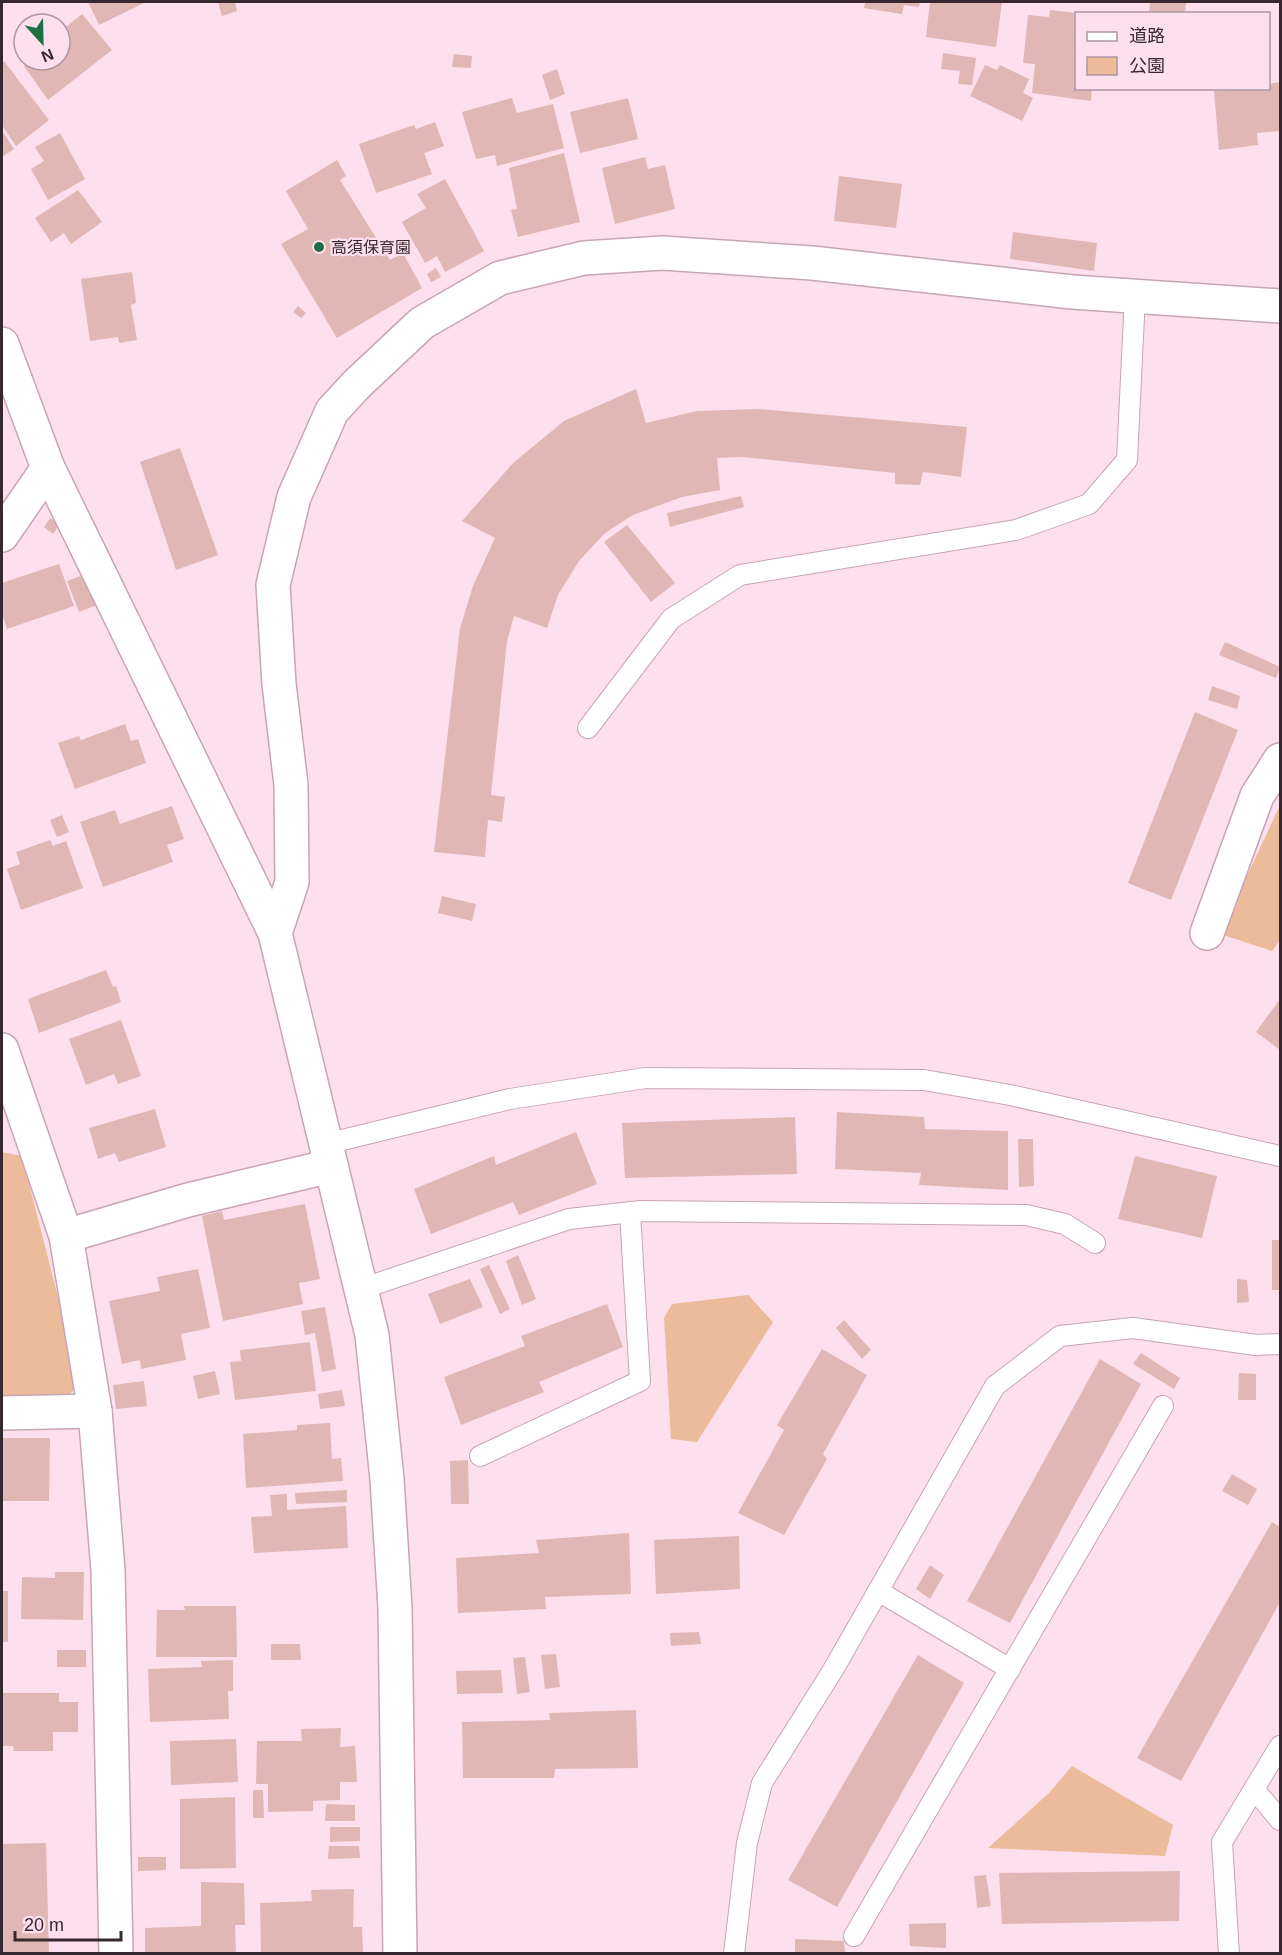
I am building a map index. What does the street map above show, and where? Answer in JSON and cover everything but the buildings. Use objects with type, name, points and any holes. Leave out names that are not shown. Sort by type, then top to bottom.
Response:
[{"type":"street","points":[[275,933],[292,882],[291,785],[279,684],[273,585],[294,497],[332,411],[357,384],[422,323],[500,278],[584,258],[662,253],[812,263],[1060,291],[1281,306]]},
{"type":"street","points":[[2,344],[48,468],[275,933],[372,1335],[387,1479],[395,1608],[400,1953]]},
{"type":"street","points":[[2,535],[48,468]]},
{"type":"street","points":[[1206,933],[1257,796],[1281,760]]},
{"type":"street","points":[[2,1050],[66,1236],[95,1411],[108,1570],[117,1953]]},
{"type":"street","points":[[66,1236],[329,1155]]},
{"type":"street","points":[[2,1413],[95,1411]]},
{"type":"lane","points":[[588,728],[671,619],[740,575],[1016,530],[1089,504],[1127,460],[1135,296]]},
{"type":"lane","points":[[329,1155],[510,1099],[645,1078],[924,1080],[1010,1095],[1281,1156]]},
{"type":"lane","points":[[480,1456],[640,1381],[630,1212]]},
{"type":"lane","points":[[361,1289],[569,1219],[630,1212],[1026,1215],[1065,1224],[1095,1244]]},
{"type":"lane","points":[[734,1953],[747,1843],[762,1783],[833,1670],[995,1386],[1060,1336],[1133,1328],[1256,1345],[1281,1344]]},
{"type":"lane","points":[[854,1936],[1163,1406]]},
{"type":"lane","points":[[878,1592],[1010,1669]]},
{"type":"lane","points":[[1229,1953],[1222,1842],[1281,1746]]},
{"type":"lane","points":[[1254,1789],[1281,1820]]},
{"type":"green space","points":[[1280,805],[1280,940],[1272,951],[1220,934]]},
{"type":"green space","points":[[2,1152],[22,1156],[75,1364],[77,1386],[67,1397],[2,1398]]},
{"type":"green space","points":[[748,1295],[773,1322],[697,1442],[671,1439],[664,1318],[672,1304]]},
{"type":"green space","points":[[1072,1766],[1173,1825],[1165,1856],[988,1848],[1049,1793]]},
{"type":"place","name":"高須保育園","points":[[319,247]]}]
